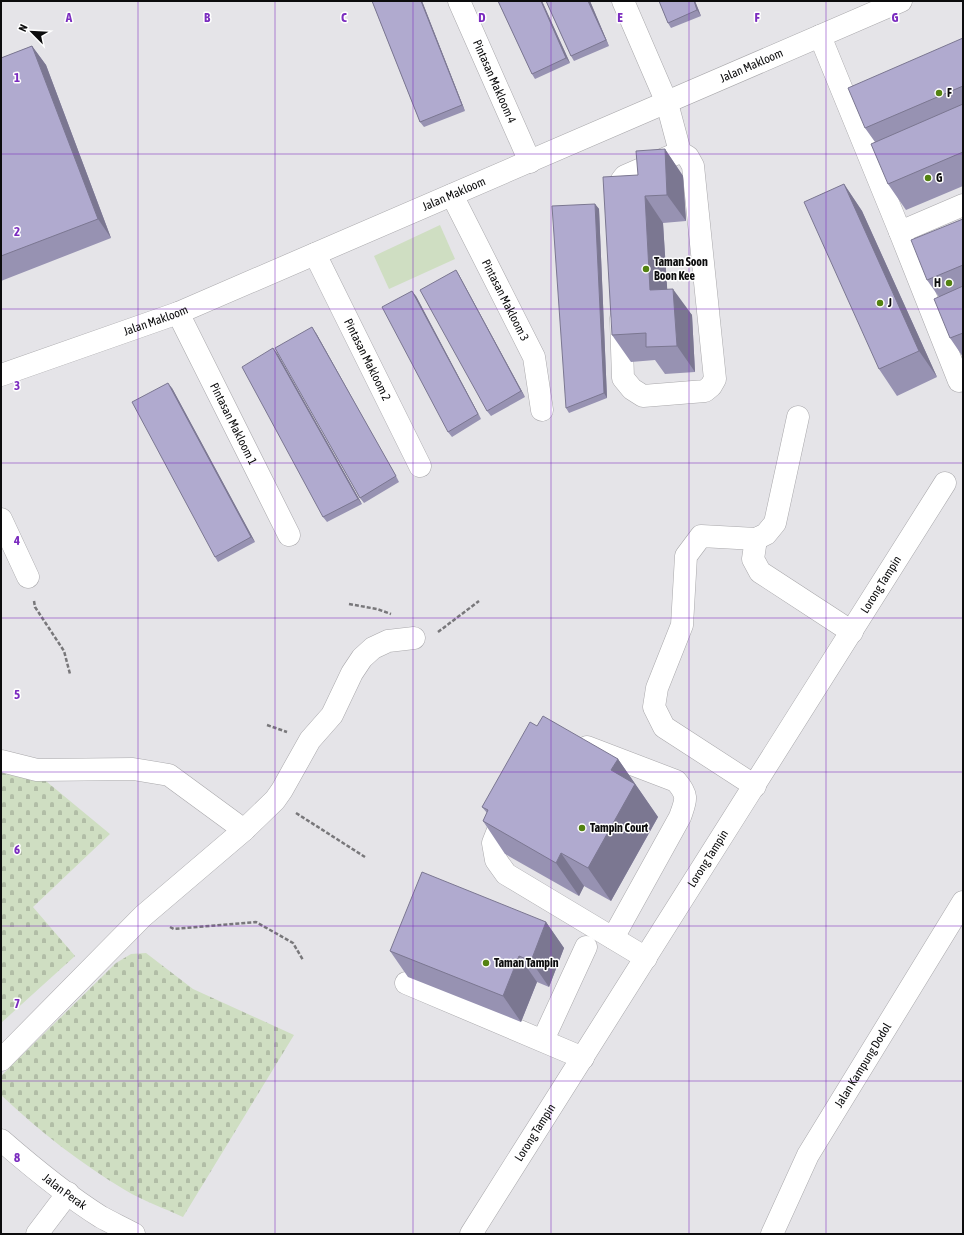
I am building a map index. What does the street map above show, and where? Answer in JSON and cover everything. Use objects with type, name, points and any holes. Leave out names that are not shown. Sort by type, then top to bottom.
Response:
[{"type":"street","name":"Pintasan Makloom 4","points":[[459,1],[530,162]]},
{"type":"street","points":[[620,298],[623,378],[632,389],[643,396],[705,391],[711,386],[715,378],[693,166],[688,157],[680,152],[667,103],[623,1]]},
{"type":"street","name":"Jalan Makloom","points":[[1,375],[178,313],[902,1]]},
{"type":"street","points":[[820,36],[851,90],[900,232],[959,381]]},
{"type":"street","points":[[617,219],[616,195],[619,184],[625,176],[680,152]]},
{"type":"street","name":"Pintasan Makloom 3","points":[[452,195],[534,357],[542,410]]},
{"type":"street","points":[[900,232],[963,205]]},
{"type":"street","name":"Pintasan Makloom 2","points":[[315,254],[420,466]]},
{"type":"street","name":"Pintasan Makloom 1","points":[[178,313],[290,535]]},
{"type":"street","points":[[754,786],[664,727],[654,707],[657,688],[682,625],[686,556],[701,536],[756,539],[766,534],[774,523],[798,417]]},
{"type":"street","name":"Lorong Tampin","points":[[471,1234],[945,483]]},
{"type":"street","points":[[1,519],[28,577]]},
{"type":"street","points":[[756,539],[753,559],[760,572],[852,632]]},
{"type":"street","points":[[1,1060],[144,916],[244,830],[275,800],[310,740],[332,715],[352,673],[362,658],[373,648],[388,641],[414,638]]},
{"type":"street","points":[[567,739],[676,781],[684,790],[686,801],[680,817],[613,938]]},
{"type":"street","points":[[1,761],[37,770],[132,769],[169,775],[244,830]]},
{"type":"street","points":[[516,791],[500,824],[493,843],[496,860],[506,874],[646,958]]},
{"type":"street","name":"Jalan Kampung Dodol","points":[[772,1234],[808,1155],[963,902]]},
{"type":"street","points":[[542,1040],[586,947]]},
{"type":"street","points":[[406,983],[583,1058]]},
{"type":"street","name":"Jalan Perak","points":[[1,1140],[24,1160],[68,1193],[101,1216],[134,1234]]},
{"type":"street","points":[[37,1234],[68,1193]]},
{"type":"path","points":[[28,577],[35,607],[64,651],[70,674]]},
{"type":"path","points":[[414,638],[427,638],[433,635],[479,601]]},
{"type":"path","points":[[275,800],[365,857]]},
{"type":"path","points":[[144,916],[174,929],[256,922],[293,943],[303,960]]},
{"type":"green space","points":[[440,225],[455,259],[389,289],[374,256]]},
{"type":"green space","points":[[1,767],[41,777],[110,834],[33,907],[75,956],[1,1023]]},
{"type":"green space","points":[[146,953],[193,989],[294,1035],[183,1217],[146,1201],[108,1180],[45,1134],[1,1095],[1,1076],[116,963],[131,954]]},
{"type":"building","points":[[372,1],[421,1],[462,105],[420,122]]},
{"type":"building","points":[[498,1],[541,1],[566,58],[532,74]]},
{"type":"building","points":[[546,1],[588,1],[606,40],[571,56]]},
{"type":"building","points":[[659,1],[694,1],[697,10],[668,23]]},
{"type":"building","points":[[963,38],[963,86],[865,128],[848,88]]},
{"type":"building","points":[[32,46],[98,219],[1,256],[1,58]]},
{"type":"building","points":[[963,104],[963,152],[888,184],[871,144]]},
{"type":"building","points":[[665,149],[667,195],[645,196],[650,290],[673,289],[677,346],[646,347],[646,333],[612,335],[603,177],[638,175],[636,151]]},
{"type":"building","name":"J","points":[[844,184],[919,351],[879,369],[804,202]]},
{"type":"building","points":[[595,204],[604,393],[566,408],[552,206]]},
{"type":"building","points":[[963,219],[963,265],[927,280],[911,240]]},
{"type":"building","points":[[456,270],[521,391],[487,411],[420,290]]},
{"type":"building","points":[[963,286],[963,333],[950,338],[934,299]]},
{"type":"building","points":[[412,291],[478,414],[448,432],[382,307]]},
{"type":"building","points":[[312,327],[396,476],[360,498],[275,348]]},
{"type":"building","points":[[273,348],[358,499],[323,517],[242,367]]},
{"type":"building","points":[[168,383],[251,537],[215,557],[132,402]]},
{"type":"building","name":"Tampin Court","points":[[543,716],[618,759],[611,770],[635,784],[588,868],[561,853],[556,863],[483,821],[488,810],[482,807],[530,722],[537,726]]},
{"type":"building","name":"Taman Tampin","points":[[422,872],[546,922],[531,961],[519,956],[503,996],[390,951]]},
{"type":"place","name":"F","points":[[939,93]]},
{"type":"place","name":"G","points":[[928,178]]},
{"type":"place","name":"Taman Soon Boon Kee","points":[[646,269]]},
{"type":"place","name":"H","points":[[949,283]]},
{"type":"place","name":"J","points":[[880,303]]},
{"type":"place","name":"Tampin Court","points":[[582,828]]},
{"type":"place","name":"Taman Tampin","points":[[486,963]]}]
